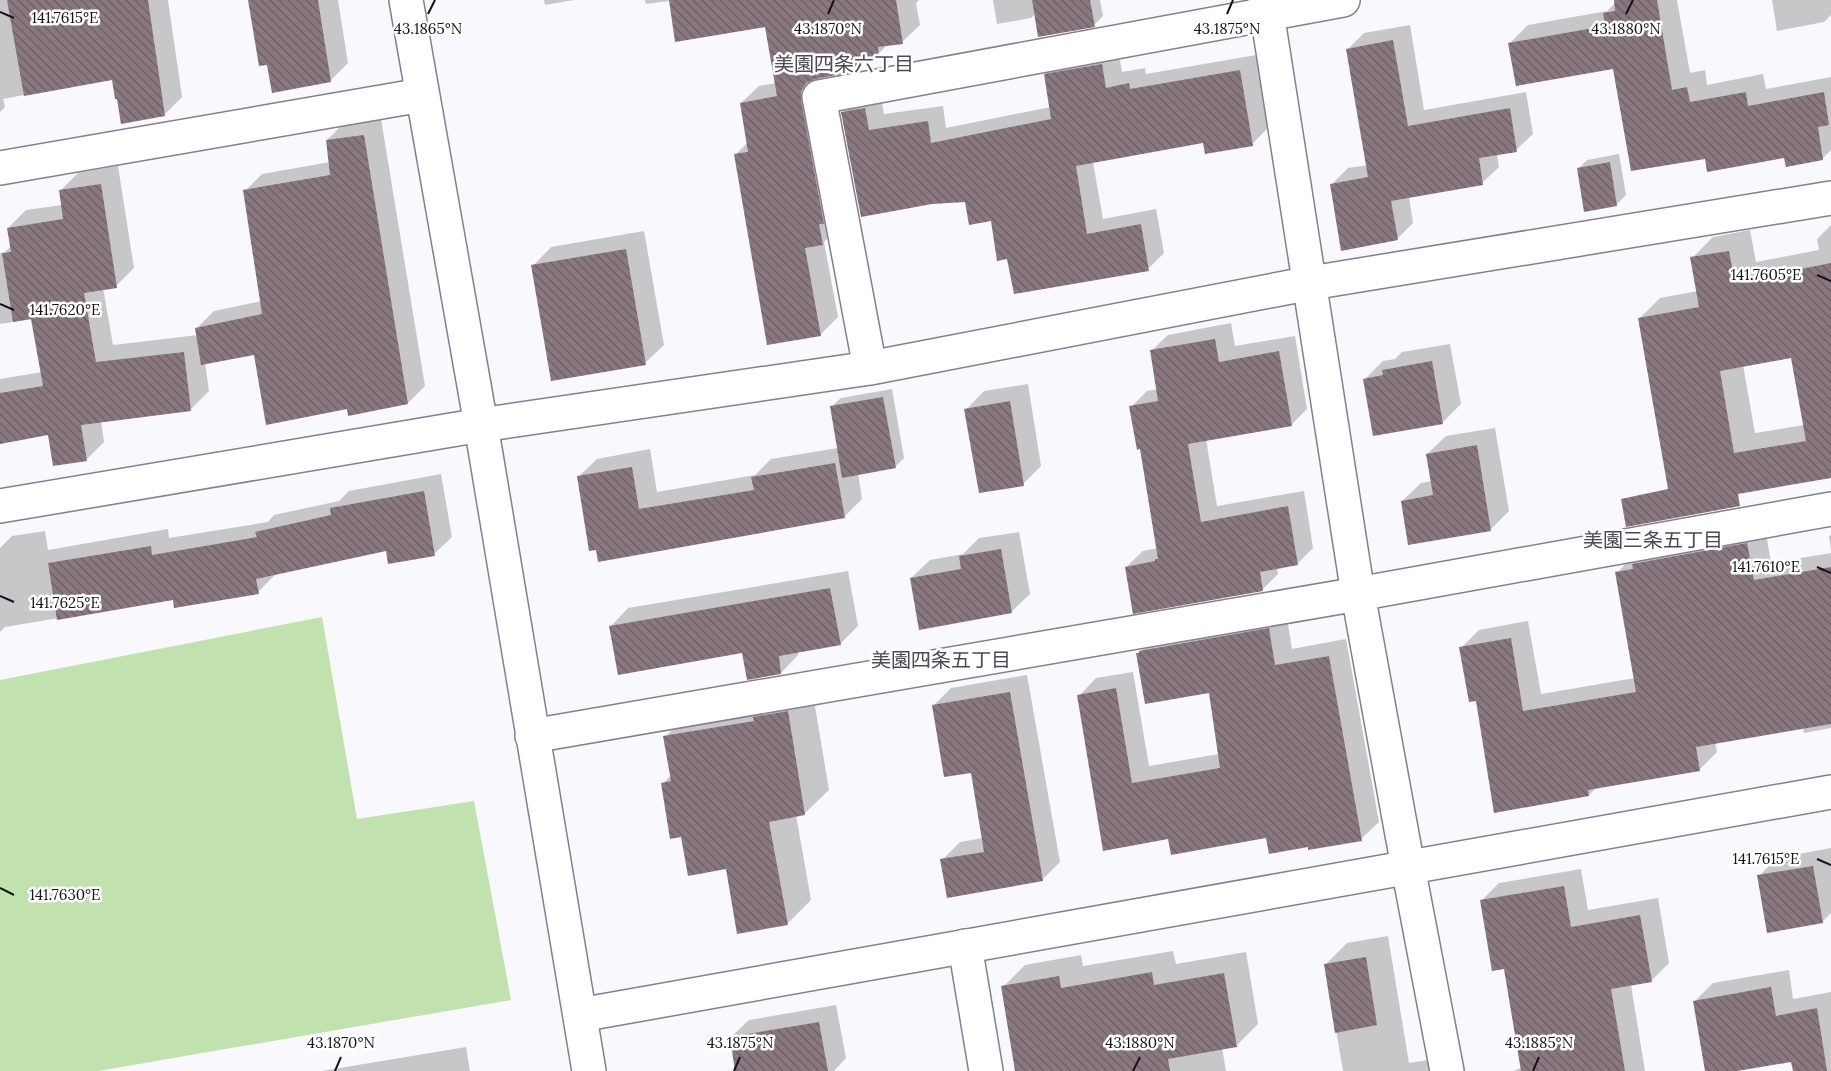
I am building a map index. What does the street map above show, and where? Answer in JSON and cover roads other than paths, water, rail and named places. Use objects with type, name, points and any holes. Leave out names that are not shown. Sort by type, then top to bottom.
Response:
[{"type":"street","points":[[406,0],[481,425],[589,1071]]},
{"type":"street","points":[[870,368],[819,97],[1266,6],[1343,0]]},
{"type":"street","points":[[1266,6],[1358,594],[1447,1071]]},
{"type":"street","points":[[0,168],[422,95]]},
{"type":"street","points":[[0,506],[481,425],[870,368],[1311,283],[1831,198]]},
{"type":"street","points":[[532,736],[1358,594],[1831,509]]},
{"type":"street","points":[[580,1015],[1831,792]]},
{"type":"street","points":[[964,946],[986,1071]]},
{"type":"district","name":"美園四条六丁目","points":[[844,64]]},
{"type":"district","name":"美園三条五丁目","points":[[1653,540]]},
{"type":"district","name":"美園四条五丁目","points":[[941,660]]}]
